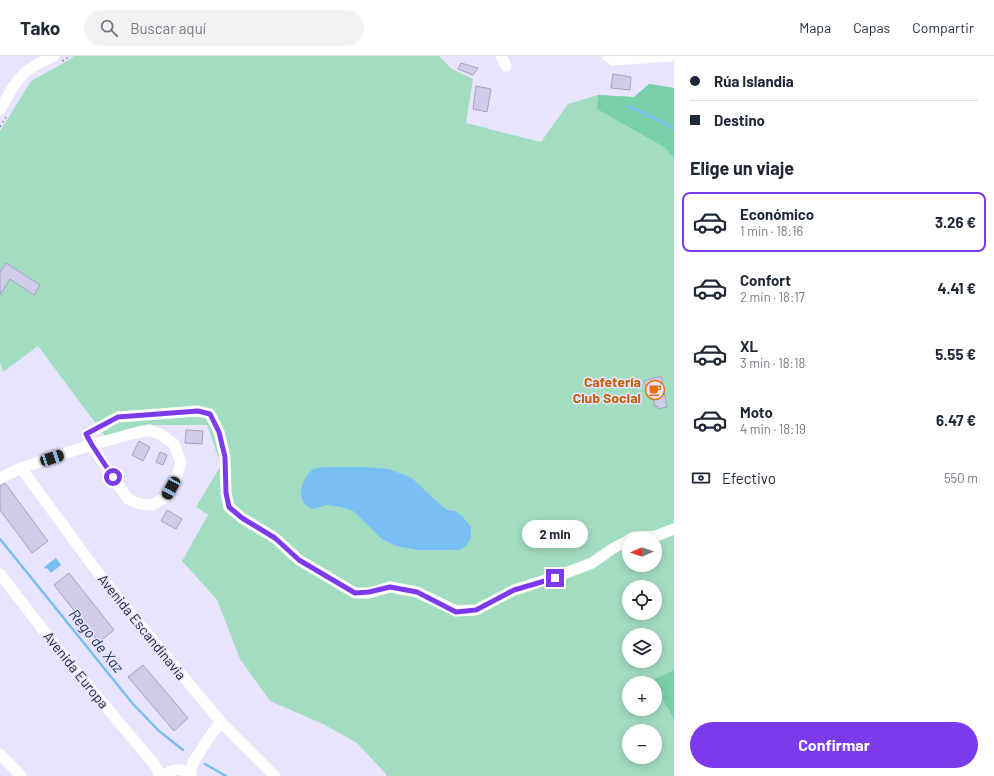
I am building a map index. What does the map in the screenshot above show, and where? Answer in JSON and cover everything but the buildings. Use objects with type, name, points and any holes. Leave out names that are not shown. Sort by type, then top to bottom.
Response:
[{"type":"street","points":[[607,56],[613,60],[670,56]]},
{"type":"street","points":[[0,110],[16,83],[26,71],[42,62],[56,59]]},
{"type":"street","points":[[0,478],[21,468],[92,445],[150,430],[162,435],[174,444],[180,462],[178,476],[166,497],[152,505],[140,504],[128,498],[92,445],[86,434],[118,417],[198,411],[210,414],[219,432],[225,457],[226,493],[229,507],[242,518],[275,538],[299,560],[355,593],[369,592],[390,587],[417,592],[456,612],[476,610],[514,590],[555,578],[592,563],[622,543]]},
{"type":"street","name":"Avenida Escandinavia","points":[[21,468],[101,578],[221,722],[275,776]]},
{"type":"street","points":[[662,534],[674,529]]},
{"type":"street","name":"Avenida Europa","points":[[0,574],[65,658],[164,775]]},
{"type":"street","points":[[164,775],[174,769],[179,769],[188,773],[193,762],[221,722]]},
{"type":"street","points":[[0,754],[21,776]]},
{"type":"path","points":[[56,59],[71,56]]},
{"type":"green space","points":[[74,56],[439,56],[452,69],[473,79],[466,123],[541,142],[568,104],[598,95],[634,97],[649,84],[674,88],[674,670],[661,676],[622,676],[622,716],[662,716],[662,699],[674,720],[674,776],[386,776],[386,774],[357,743],[323,724],[270,701],[240,659],[217,600],[182,561],[208,515],[196,507],[221,465],[207,425],[143,425],[105,436],[38,346],[3,372],[0,363],[0,131],[31,81]]},
{"type":"green space","points":[[649,84],[674,88],[674,158],[664,147],[597,109],[598,95],[634,97]]},
{"type":"green space","points":[[674,670],[674,720],[662,699],[661,676]]},
{"type":"water","points":[[322,467],[364,467],[389,469],[412,478],[447,510],[456,511],[471,527],[471,538],[466,546],[459,550],[418,550],[396,546],[382,539],[353,511],[327,505],[313,509],[303,502],[301,493],[303,483],[305,478],[312,470]]},
{"type":"water","points":[[56,558],[61,565],[51,573],[44,567]]},
{"type":"waterway","points":[[628,106],[666,124],[674,130]]},
{"type":"waterway","name":"Rego de Xaz","points":[[0,539],[133,704],[159,731],[183,750]]},
{"type":"waterway","name":"Rego de Xaz","points":[[205,764],[226,776]]},
{"type":"place","name":"Cafetería Club Social","points":[[655,390]]},
{"type":"route","points":[[113,477],[86,434],[118,417],[198,411],[210,414],[219,432],[225,457],[226,493],[229,507],[242,518],[275,538],[299,560],[355,593],[369,592],[390,587],[417,592],[456,612],[476,610],[514,590],[555,578]]}]
